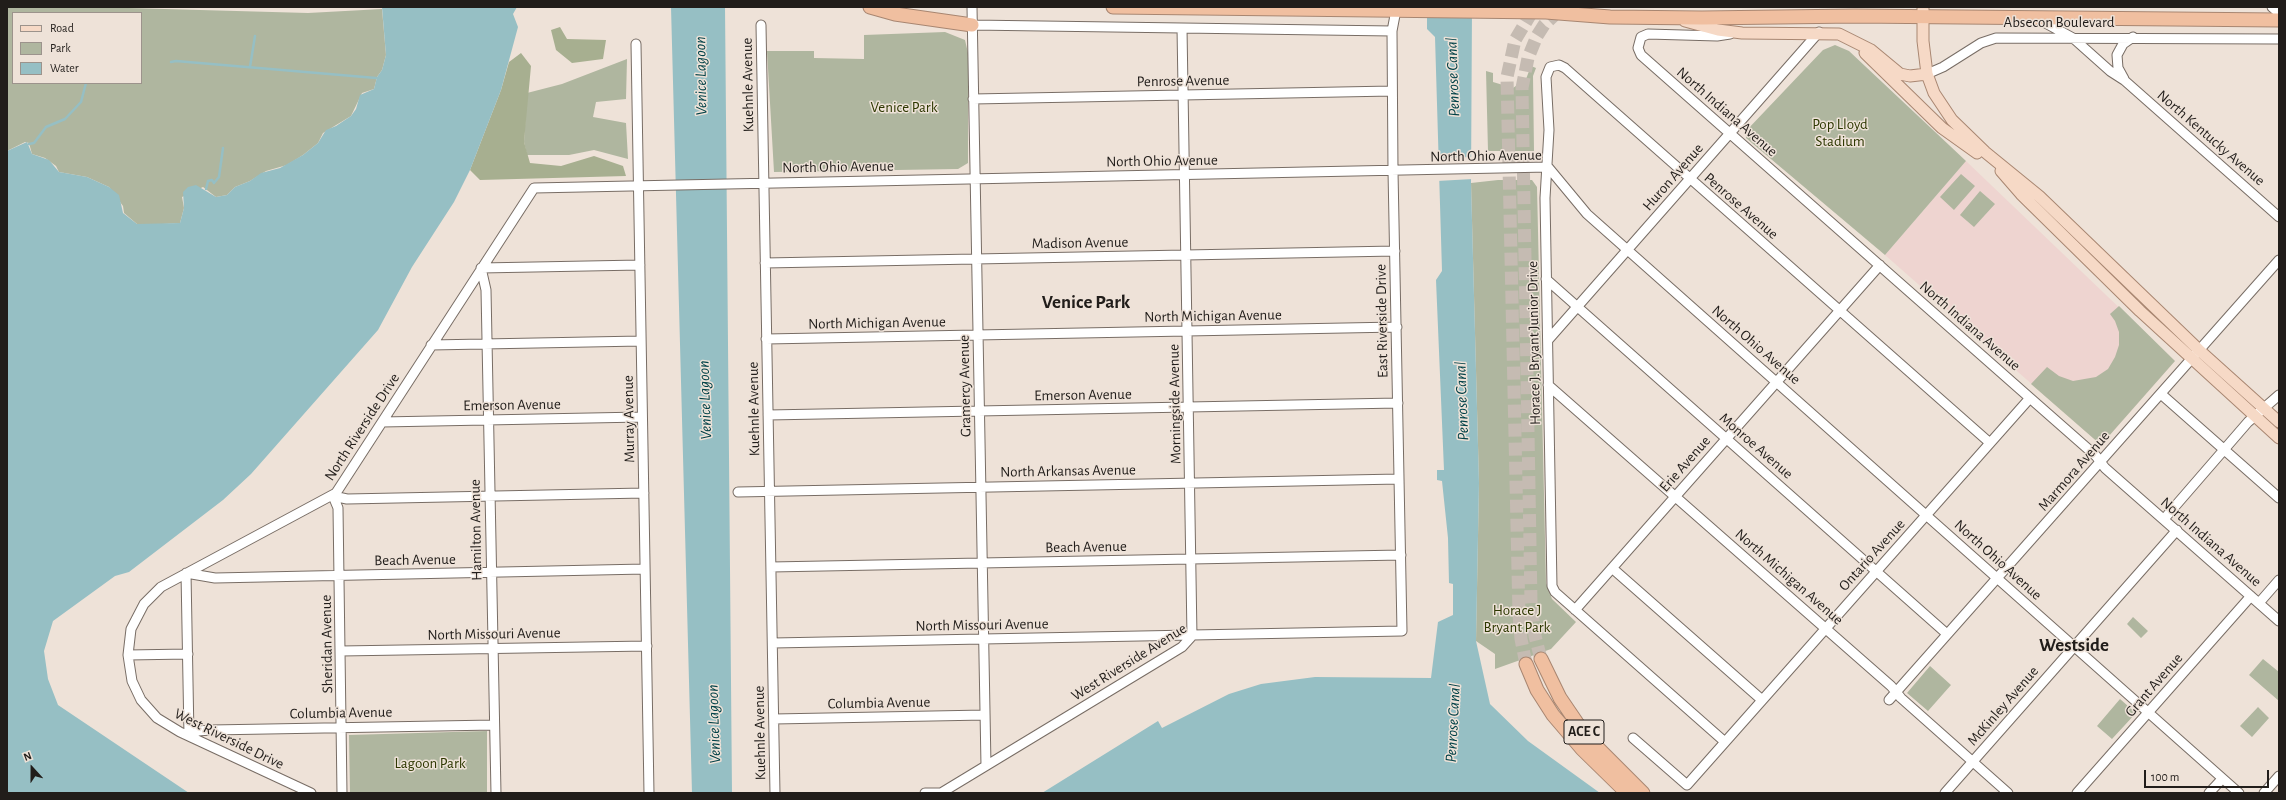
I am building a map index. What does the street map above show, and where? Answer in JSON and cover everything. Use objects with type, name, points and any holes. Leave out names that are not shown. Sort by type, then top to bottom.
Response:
[{"type":"highway","points":[[870,7],[895,14],[972,25]]},
{"type":"highway","name":"Absecon Boulevard","points":[[1113,7],[1546,12],[1610,17],[1672,18],[1923,12],[2036,18],[2279,20]]},
{"type":"highway","points":[[1546,12],[1601,7]]},
{"type":"highway","name":"ACE C","points":[[1541,659],[1560,698],[1577,723],[1596,746],[1643,793]]},
{"type":"highway","name":"ACE C","points":[[1526,664],[1537,690],[1553,716],[1577,744],[1627,793]]},
{"type":"main road","points":[[1923,12],[1924,50],[1927,74],[1934,93],[1947,114],[1985,152],[2030,203],[2191,359],[2279,438]]},
{"type":"main road","points":[[1672,18],[1718,30],[1742,33]]},
{"type":"main road","name":"Absecon Boulevard","points":[[1742,33],[1819,32],[1838,34],[1853,39],[1871,50],[1900,74],[1910,76],[1927,74]]},
{"type":"main road","points":[[1853,39],[1942,128],[1996,165]]},
{"type":"main road","points":[[1985,152],[2039,196],[2199,350],[2279,422]]},
{"type":"street","name":"Gramercy Avenue","points":[[972,7],[986,765]]},
{"type":"street","points":[[2272,7],[2279,13]]},
{"type":"street","name":"East Riverside Drive","points":[[1396,10],[1392,31],[1392,91],[1402,631]]},
{"type":"street","name":"North Kentucky Avenue","points":[[2036,18],[2074,38],[2110,71],[2124,80],[2279,217]]},
{"type":"street","name":"Kuehnle Avenue","points":[[761,25],[775,793]]},
{"type":"street","points":[[972,25],[1392,31]]},
{"type":"street","name":"Morningside Avenue","points":[[1182,28],[1192,636]]},
{"type":"street","name":"Huron Avenue","points":[[1548,340],[1576,306],[1819,32]]},
{"type":"street","name":"Absecon Boulevard","points":[[1640,55],[1638,48],[1639,40],[1648,34],[1717,36],[1742,33]]},
{"type":"street","name":"North Kentucky Avenue","points":[[2124,80],[2118,68],[2117,55],[2123,44],[2133,37]]},
{"type":"street","name":"Absecon Boulevard","points":[[1927,74],[1990,39],[2133,37],[2279,39]]},
{"type":"street","name":"Murray Avenue","points":[[636,44],[649,793]]},
{"type":"street","name":"North Indiana Avenue","points":[[1640,55],[1880,265],[2279,621]]},
{"type":"street","name":"Penrose Avenue","points":[[1550,67],[1559,65],[1564,68],[1990,443]]},
{"type":"street","name":"Horace J. Bryant Junior Drive","points":[[1550,67],[1546,77],[1549,130],[1545,198],[1552,586],[1555,592],[1575,610]]},
{"type":"street","name":"Penrose Avenue","points":[[973,99],[1392,91]]},
{"type":"street","name":"North Ohio Avenue","points":[[540,187],[1548,167],[1579,206],[1627,250],[2239,793]]},
{"type":"street","name":"North Riverside Drive","points":[[128,655],[131,629],[144,604],[161,587],[333,496],[530,192],[534,188],[540,187]]},
{"type":"street","name":"Madison Avenue","points":[[765,263],[1395,251]]},
{"type":"street","name":"Marmora Avenue","points":[[1889,700],[2279,260]]},
{"type":"street","points":[[481,268],[640,265]]},
{"type":"street","name":"Erie Avenue","points":[[1575,610],[1880,265]]},
{"type":"street","name":"Hamilton Avenue","points":[[481,268],[486,290],[496,793]]},
{"type":"street","name":"Monroe Avenue","points":[[1546,279],[1947,634]]},
{"type":"street","name":"North Michigan Avenue","points":[[766,339],[1397,327]]},
{"type":"street","points":[[431,345],[641,341]]},
{"type":"street","name":"North Michigan Avenue","points":[[1548,385],[1826,628],[2008,793]]},
{"type":"street","points":[[2161,394],[2279,498]]},
{"type":"street","points":[[2164,519],[2224,450],[2255,417],[2279,395]]},
{"type":"street","name":"Ontario Avenue","points":[[1634,738],[1687,785],[2030,398]]},
{"type":"street","name":"Emerson Avenue","points":[[768,415],[1398,403]]},
{"type":"street","name":"Emerson Avenue","points":[[382,422],[642,417]]},
{"type":"street","name":"North Arkansas Avenue","points":[[738,492],[1399,479]]},
{"type":"street","points":[[333,496],[347,499],[644,493]]},
{"type":"street","name":"Sheridan Avenue","points":[[333,496],[338,508],[342,793]]},
{"type":"street","name":"McKinley Avenue","points":[[1944,793],[2177,530]]},
{"type":"street","name":"Beach Avenue","points":[[771,567],[1401,555]]},
{"type":"street","points":[[1612,568],[1762,700]]},
{"type":"street","name":"Beach Avenue","points":[[186,573],[215,578],[645,569]]},
{"type":"street","points":[[186,573],[189,736]]},
{"type":"street","points":[[2259,603],[2279,580]]},
{"type":"street","name":"Grant Avenue","points":[[2077,793],[2251,596]]},
{"type":"street","points":[[1575,610],[1725,742]]},
{"type":"street","name":"West Riverside Avenue","points":[[941,793],[1182,647],[1192,636],[1402,631]]},
{"type":"street","name":"North Missouri Avenue","points":[[773,643],[1192,636]]},
{"type":"street","name":"North Missouri Avenue","points":[[341,651],[646,646]]},
{"type":"street","points":[[128,655],[188,654]]},
{"type":"street","name":"West Riverside Drive","points":[[128,655],[132,681],[141,700],[157,718],[189,736],[311,793]]},
{"type":"street","name":"Columbia Avenue","points":[[774,719],[985,715]]},
{"type":"street","name":"Columbia Avenue","points":[[189,736],[206,730],[494,725]]},
{"type":"street","points":[[2264,793],[2279,776]]},
{"type":"street","points":[[2209,793],[2222,779]]},
{"type":"street","points":[[925,793],[941,793]]},
{"type":"shaded area","points":[[1966,161],[2175,361],[2101,445],[1885,255]]},
{"type":"green space","points":[[7,7],[93,7],[308,13],[382,9],[386,55],[382,70],[377,77],[374,89],[362,93],[351,116],[323,133],[318,143],[303,155],[287,165],[266,171],[250,181],[235,187],[227,195],[216,197],[203,187],[182,197],[184,208],[180,223],[146,225],[137,224],[124,213],[123,206],[109,187],[87,177],[59,172],[56,166],[45,158],[32,154],[29,143],[25,142],[7,151]]},
{"type":"green space","points":[[560,27],[567,39],[606,40],[603,59],[572,63],[556,50],[551,30]]},
{"type":"green space","name":"Venice Park","points":[[945,32],[965,40],[968,53],[968,163],[958,169],[774,172],[767,51],[814,51],[814,58],[864,59],[864,35]]},
{"type":"green space","name":"Pop Lloyd Stadium","points":[[1835,45],[1849,51],[1966,161],[1885,255],[1746,138],[1746,131],[1823,50]]},
{"type":"green space","points":[[521,53],[531,66],[524,142],[530,163],[561,166],[594,156],[623,166],[626,176],[480,180],[470,170],[501,90],[509,62]]},
{"type":"green space","points":[[627,59],[626,99],[596,102],[593,117],[626,123],[628,159],[594,150],[569,155],[527,155],[524,142],[527,93],[562,84]]},
{"type":"green space","points":[[1531,66],[1536,68],[1533,76],[1534,151],[1488,151],[1486,71],[1493,73],[1493,82],[1513,88],[1526,79]]},
{"type":"green space","points":[[1961,174],[1975,186],[1954,210],[1940,197]]},
{"type":"green space","name":"Horace J Bryant Park","points":[[1498,180],[1532,180],[1537,187],[1546,583],[1552,599],[1576,622],[1551,649],[1495,669],[1495,654],[1476,641],[1479,483],[1471,183]]},
{"type":"green space","points":[[1980,191],[1995,204],[1974,227],[1960,215]]},
{"type":"green space","points":[[2119,306],[2175,361],[2101,445],[2031,384],[2047,367],[2059,376],[2073,381],[2096,377],[2108,369],[2115,357],[2119,345],[2119,332],[2115,321],[2110,314]]},
{"type":"green space","points":[[2133,617],[2148,631],[2141,638],[2127,624]]},
{"type":"green space","points":[[2263,659],[2279,672],[2279,701],[2249,675]]},
{"type":"green space","points":[[1930,666],[1951,685],[1928,711],[1907,693]]},
{"type":"green space","points":[[2120,699],[2136,713],[2112,739],[2097,726]]},
{"type":"green space","points":[[2258,707],[2269,718],[2252,737],[2240,726]]},
{"type":"green space","name":"Lagoon Park","points":[[487,731],[487,792],[350,793],[349,735]]},
{"type":"water","points":[[382,7],[517,7],[513,14],[518,27],[501,90],[470,170],[454,202],[412,267],[378,330],[251,474],[223,500],[129,572],[115,576],[53,621],[44,651],[48,679],[58,705],[189,793],[7,793],[7,151],[27,142],[32,154],[49,160],[59,172],[87,177],[109,187],[119,195],[123,213],[137,224],[180,223],[184,208],[183,192],[188,187],[196,185],[216,197],[227,195],[235,187],[250,181],[261,173],[280,168],[303,155],[318,143],[326,130],[336,126],[351,116],[356,109],[360,95],[374,89],[377,77],[382,70],[386,55]]},
{"type":"water","name":"Venice Lagoon","points":[[671,7],[725,7],[732,793],[692,793]]},
{"type":"water","name":"Penrose Canal","points":[[1427,7],[1472,7],[1471,183],[1479,483],[1476,641],[1490,704],[1528,741],[1600,793],[1042,793],[1158,721],[1162,728],[1229,694],[1261,684],[1315,677],[1431,678],[1438,622],[1453,615],[1453,584],[1449,583],[1448,538],[1442,481],[1437,480],[1437,470],[1444,470],[1436,280],[1442,271],[1435,37],[1427,29]]},
{"type":"pier","points":[[1473,157],[1473,179],[1437,181],[1437,158]]},
{"type":"waterway","points":[[250,67],[255,36]]},
{"type":"waterway","points":[[171,62],[176,61],[376,78]]},
{"type":"waterway","points":[[29,144],[34,143],[46,127],[65,119],[81,102],[86,84]]},
{"type":"waterway","points":[[206,189],[208,181],[212,180],[214,183],[219,177],[223,148]]},
{"type":"tunnel","points":[[1526,664],[1521,639],[1519,615],[1507,77],[1515,40],[1535,7]]},
{"type":"tunnel","points":[[1541,659],[1535,636],[1531,603],[1522,88],[1528,58],[1537,36],[1544,25],[1563,7]]},
{"type":"district","name":"Venice Park","points":[[1086,302]]},
{"type":"district","name":"Westside","points":[[2074,645]]}]
